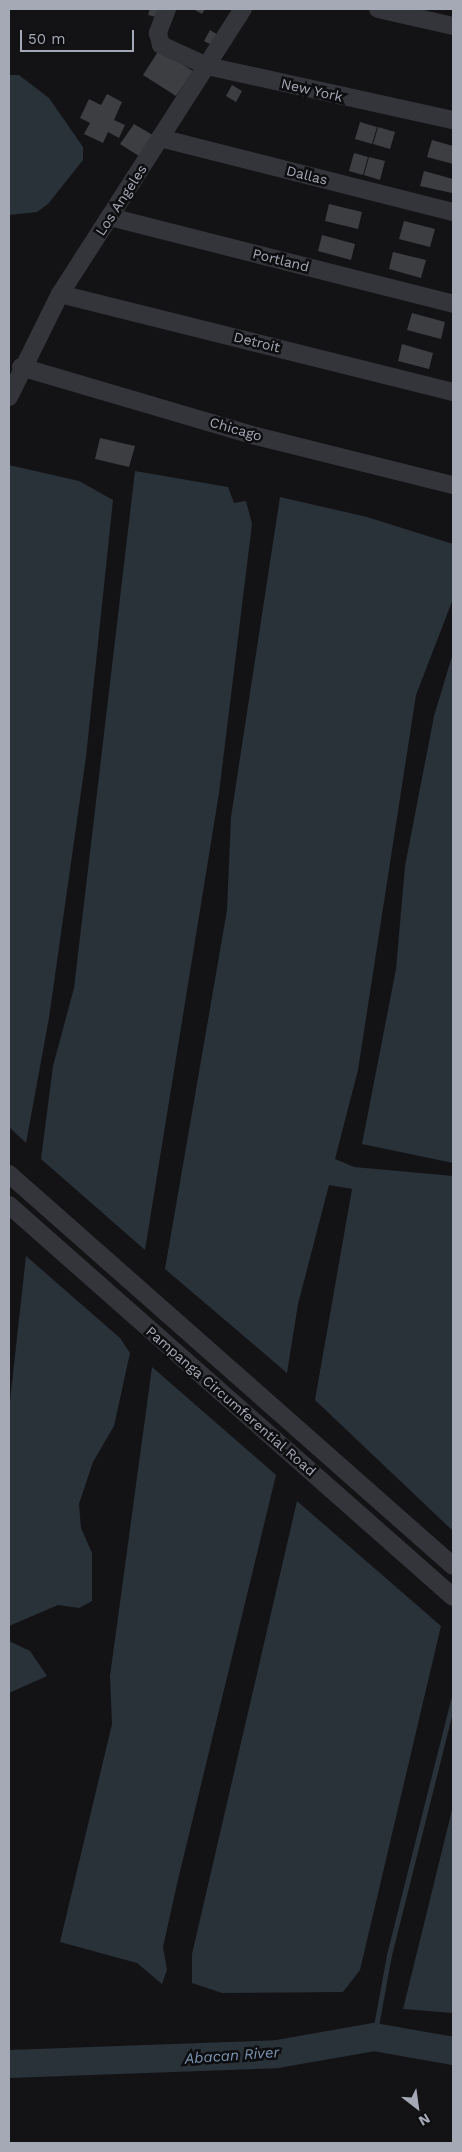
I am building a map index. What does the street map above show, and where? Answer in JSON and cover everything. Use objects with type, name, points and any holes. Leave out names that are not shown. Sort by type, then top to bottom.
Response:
[{"type":"street","name":"New York","points":[[167,9],[158,33],[161,45],[207,66],[453,120]]},
{"type":"street","name":"Los Angeles","points":[[9,397],[20,367],[60,294],[243,9]]},
{"type":"street","points":[[378,9],[453,26]]},
{"type":"street","name":"Dallas","points":[[160,138],[453,212]]},
{"type":"street","name":"Portland","points":[[110,217],[453,304]]},
{"type":"street","name":"Detroit","points":[[60,294],[453,392]]},
{"type":"street","name":"Chicago","points":[[20,367],[256,436],[453,485]]},
{"type":"street","name":"Pampanga Circumferential Road","points":[[9,1174],[447,1560]]},
{"type":"street","name":"Pampanga Circumferential Road","points":[[9,1205],[453,1597]]},
{"type":"shaded area","points":[[9,75],[19,75],[49,98],[83,147],[83,160],[48,204],[37,212],[9,215]]},
{"type":"shaded area","points":[[9,465],[79,481],[113,500],[86,757],[49,1018],[26,1143],[9,1127]]},
{"type":"shaded area","points":[[135,471],[228,487],[234,503],[246,501],[252,524],[219,793],[145,1250],[41,1159],[53,1066],[74,988]]},
{"type":"shaded area","points":[[280,497],[367,517],[453,544],[453,599],[416,695],[358,1070],[335,1159],[354,1167],[453,1176],[453,1531],[315,1400],[352,1189],[329,1185],[298,1304],[287,1373],[165,1269],[227,910],[231,817]]},
{"type":"shaded area","points":[[453,653],[453,1163],[362,1144],[396,969],[405,866],[434,716]]},
{"type":"shaded area","points":[[26,1256],[120,1338],[130,1353],[114,1426],[93,1462],[79,1504],[81,1528],[92,1553],[92,1601],[79,1608],[58,1605],[9,1626],[9,1410]]},
{"type":"shaded area","points":[[152,1367],[276,1475],[177,1884],[163,1947],[167,1970],[162,1984],[137,1963],[60,1942],[112,1724],[110,1676]]},
{"type":"shaded area","points":[[297,1501],[441,1626],[360,1970],[343,1992],[222,1993],[192,1983],[192,1954]]},
{"type":"shaded area","points":[[9,1641],[30,1651],[47,1676],[9,1693]]},
{"type":"shaded area","points":[[453,1806],[453,2013],[403,2009]]},
{"type":"building","points":[[150,9],[159,9],[156,17],[148,15]]},
{"type":"building","points":[[193,9],[205,9],[202,14]]},
{"type":"building","points":[[210,30],[223,38],[217,48],[204,41]]},
{"type":"building","points":[[159,50],[193,71],[176,96],[143,75]]},
{"type":"building","points":[[232,85],[242,91],[236,102],[226,96]]},
{"type":"building","points":[[107,94],[122,102],[114,120],[125,125],[119,138],[108,132],[103,143],[84,134],[90,123],[80,118],[89,99],[101,105]]},
{"type":"building","points":[[360,122],[377,127],[372,144],[355,139]]},
{"type":"building","points":[[134,124],[156,137],[142,158],[120,144]]},
{"type":"building","points":[[378,127],[395,132],[390,149],[373,144]]},
{"type":"building","points":[[432,140],[453,146],[453,164],[427,157]]},
{"type":"building","points":[[354,153],[368,157],[363,175],[349,171]]},
{"type":"building","points":[[369,157],[385,161],[380,180],[364,175]]},
{"type":"building","points":[[424,171],[453,179],[452,193],[420,186]]},
{"type":"building","points":[[329,204],[362,212],[358,229],[325,221]]},
{"type":"building","points":[[404,221],[435,229],[430,247],[399,239]]},
{"type":"building","points":[[322,235],[355,244],[351,260],[318,251]]},
{"type":"building","points":[[393,252],[426,260],[421,278],[389,269]]},
{"type":"building","points":[[412,313],[445,322],[441,339],[407,330]]},
{"type":"building","points":[[402,344],[433,353],[429,369],[398,361]]},
{"type":"building","points":[[100,438],[135,446],[129,467],[95,459]]},
{"type":"waterway","points":[[374,2037],[389,1955],[453,1700]]},
{"type":"waterway","name":"Abacan River","points":[[9,2064],[277,2054],[374,2037],[453,2051]]}]
